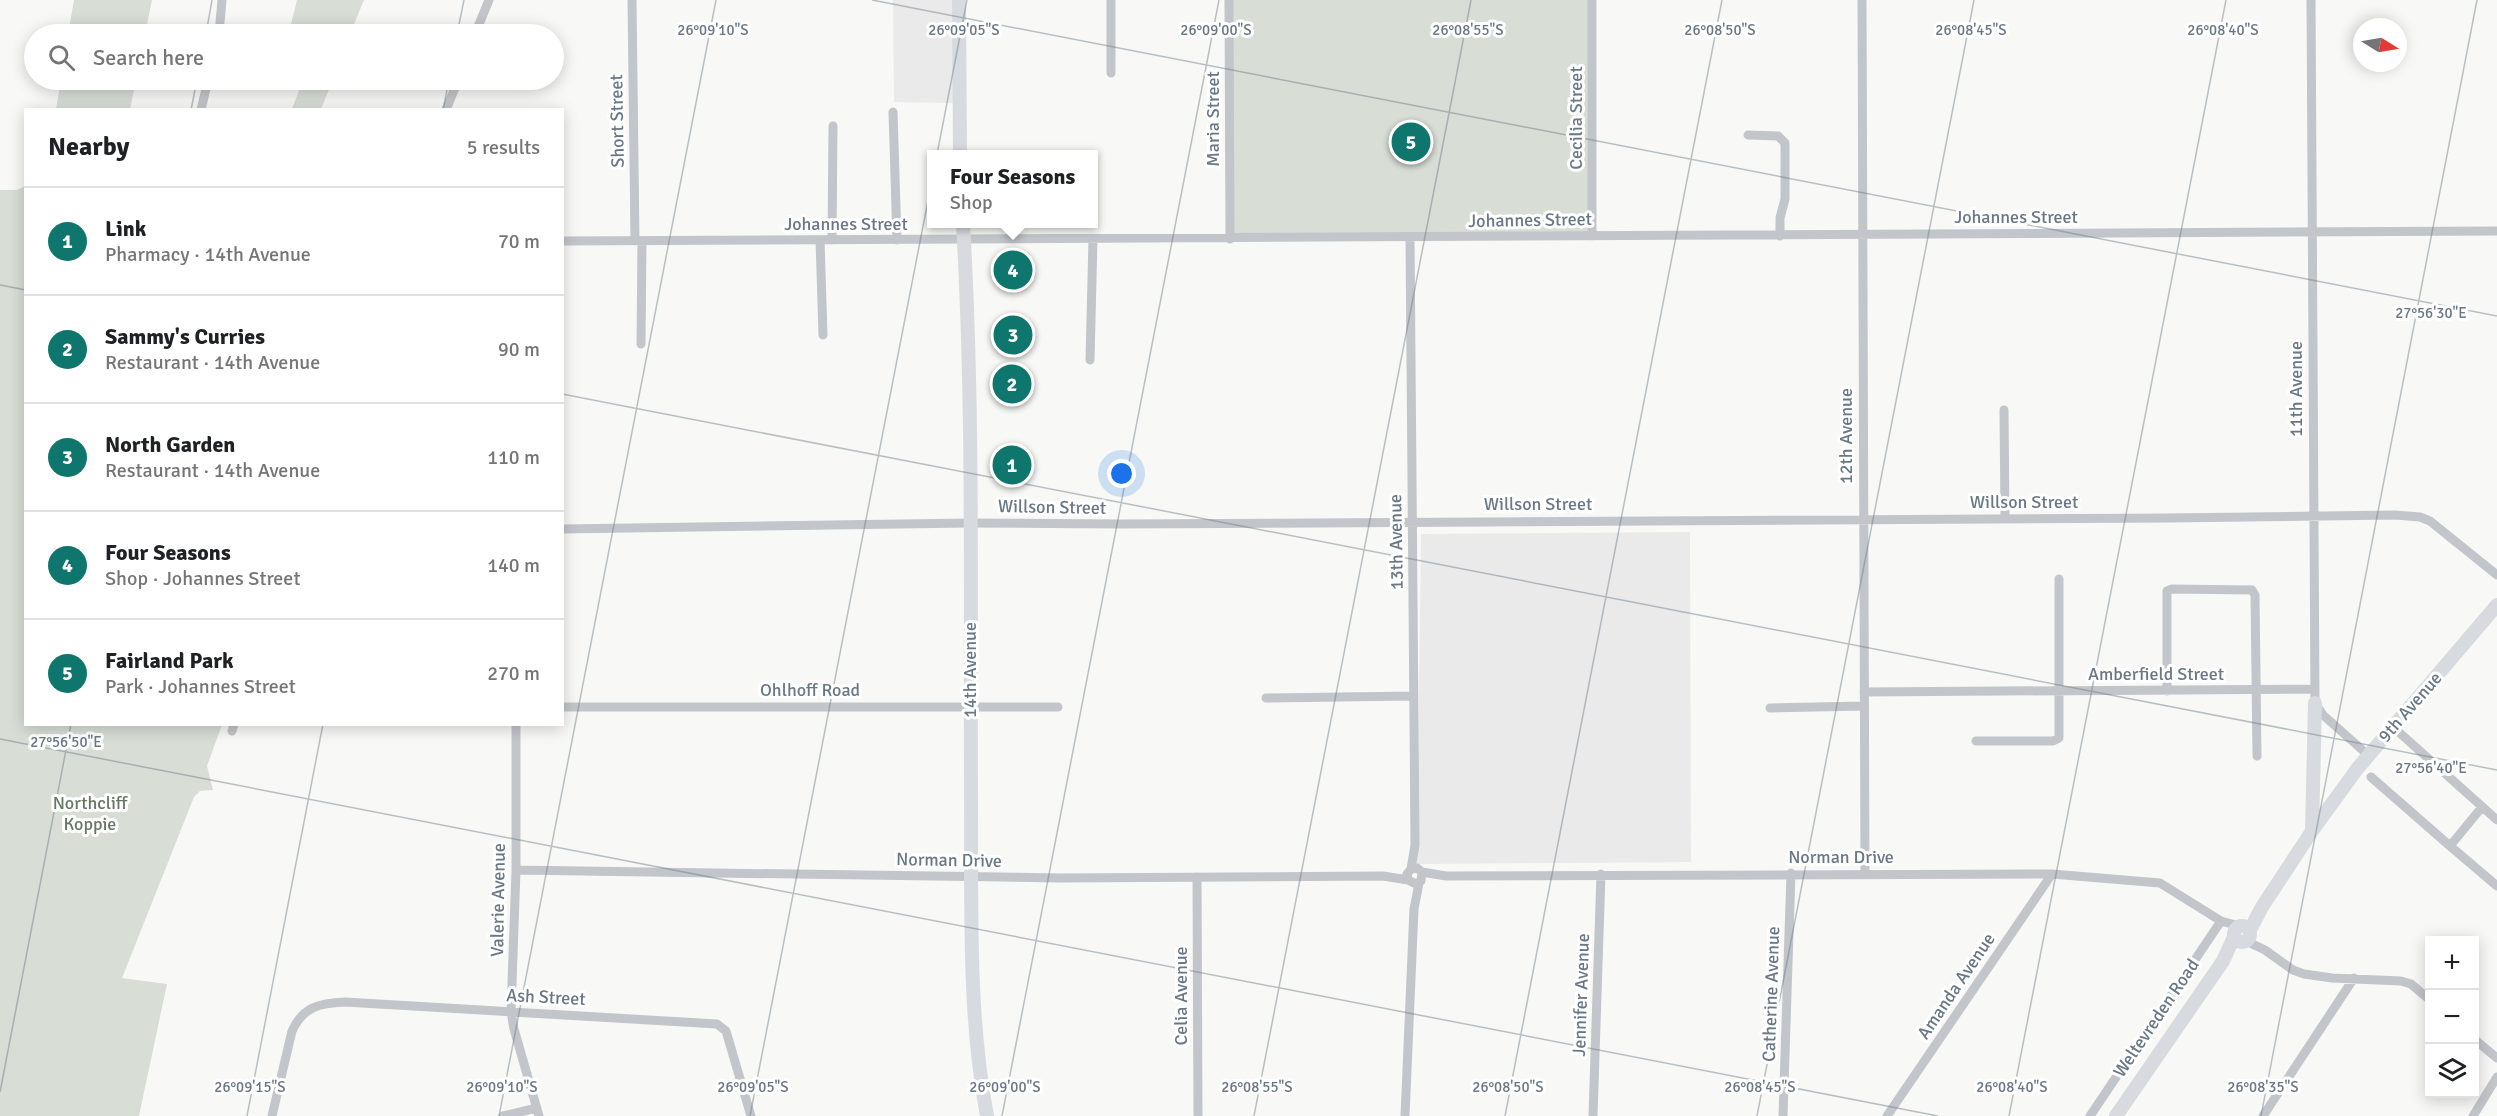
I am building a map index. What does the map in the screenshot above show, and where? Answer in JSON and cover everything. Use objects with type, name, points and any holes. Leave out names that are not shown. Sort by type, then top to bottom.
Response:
[{"type":"main road","points":[[959,0],[960,150]]},
{"type":"main road","name":"14th Avenue","points":[[963,228],[969,387],[971,923],[975,1026],[987,1116]]},
{"type":"main road","name":"9th Avenue","points":[[2312,831],[2392,726],[2495,610]]},
{"type":"main road","points":[[2312,831],[2315,696]]},
{"type":"main road","name":"Weltevreden Road","points":[[2116,1116],[2312,831]]},
{"type":"street","points":[[220,24],[222,0]]},
{"type":"street","points":[[479,24],[489,0]]},
{"type":"street","name":"Short Street","points":[[632,0],[641,344]]},
{"type":"street","points":[[1111,73],[1112,0]]},
{"type":"street","name":"Maria Street","points":[[1229,0],[1230,238]]},
{"type":"street","name":"Cecilia Street","points":[[1592,0],[1592,236]]},
{"type":"street","name":"12th Avenue","points":[[1862,0],[1865,873]]},
{"type":"street","name":"11th Avenue","points":[[2311,0],[2315,696]]},
{"type":"street","points":[[201,108],[206,90]]},
{"type":"street","points":[[447,108],[454,90]]},
{"type":"street","points":[[893,112],[897,240]]},
{"type":"street","points":[[832,240],[833,126]]},
{"type":"street","points":[[1748,135],[1778,136],[1785,143],[1785,199],[1780,218],[1780,236]]},
{"type":"street","name":"Johannes Street","points":[[564,241],[2497,231]]},
{"type":"street","name":"13th Avenue","points":[[1405,1116],[1415,876],[1410,238]]},
{"type":"street","points":[[1090,360],[1093,239]]},
{"type":"street","points":[[820,240],[824,335]]},
{"type":"street","points":[[2004,410],[2005,519]]},
{"type":"street","name":"Willson Street","points":[[564,529],[969,523],[1119,524],[2396,515],[2425,518],[2440,527],[2496,576]]},
{"type":"street","points":[[1976,741],[2057,739],[2060,579]]},
{"type":"street","points":[[2167,691],[2166,594],[2168,590],[2251,590],[2254,592],[2257,756]]},
{"type":"street","name":"Amberfield Street","points":[[1864,692],[2255,690],[2315,696]]},
{"type":"street","points":[[1266,698],[1414,696]]},
{"type":"street","points":[[2315,696],[2323,715],[2368,755]]},
{"type":"street","points":[[1770,708],[1864,706]]},
{"type":"street","name":"Ohlhoff Road","points":[[564,707],[1058,707]]},
{"type":"street","name":"Valerie Avenue","points":[[516,726],[516,870],[511,1012],[538,1112]]},
{"type":"street","points":[[2392,726],[2497,820]]},
{"type":"street","points":[[2371,777],[2497,886]]},
{"type":"street","points":[[2450,846],[2482,807]]},
{"type":"street","name":"Norman Drive","points":[[516,870],[972,877],[2052,874],[2160,883],[2243,933],[2293,970],[2304,974],[2406,982],[2425,996]]},
{"type":"street","name":"Catherine Avenue","points":[[1783,1116],[1791,873]]},
{"type":"street","name":"Jennifer Avenue","points":[[1593,1116],[1601,874]]},
{"type":"street","name":"Amanda Avenue","points":[[1887,1116],[2052,874]]},
{"type":"street","name":"Celia Avenue","points":[[1197,877],[1198,1116]]},
{"type":"street","name":"Weltevreden Road","points":[[2090,1116],[2223,921]]},
{"type":"street","points":[[2263,1116],[2354,978]]},
{"type":"street","name":"Ash Street","points":[[272,1116],[291,1031],[297,1020],[307,1010],[320,1004],[368,1004],[710,1022],[722,1026],[729,1039],[751,1116]]},
{"type":"street","points":[[2479,1042],[2497,1058]]},
{"type":"street","points":[[2473,1116],[2497,1077]]},
{"type":"street","points":[[503,1116],[538,1112]]},
{"type":"shaded area","points":[[893,0],[957,0],[958,103],[894,102]]},
{"type":"shaded area","points":[[1690,532],[1691,862],[1417,864],[1421,534]]},
{"type":"green space","points":[[74,0],[152,0],[147,24],[70,24]]},
{"type":"green space","points":[[297,0],[364,0],[354,24],[291,24]]},
{"type":"green space","points":[[1231,0],[1591,0],[1588,237],[1233,239]]},
{"type":"green space","points":[[59,90],[134,90],[130,108],[56,108]]},
{"type":"green space","points":[[299,90],[329,90],[321,108],[292,108]]},
{"type":"green space","name":"Northcliff Koppie","points":[[24,186],[24,726],[222,726],[207,766],[213,790],[200,791],[194,797],[122,978],[167,984],[139,1116],[0,1116],[0,190],[17,190]]},
{"type":"place","name":"Fairland Park","points":[[1411,142]]},
{"type":"place","name":"Four Seasons","points":[[1013,270]]},
{"type":"place","name":"North Garden","points":[[1013,335]]},
{"type":"place","name":"Sammy's Curries","points":[[1012,384]]},
{"type":"place","name":"Link","points":[[1012,465]]}]
